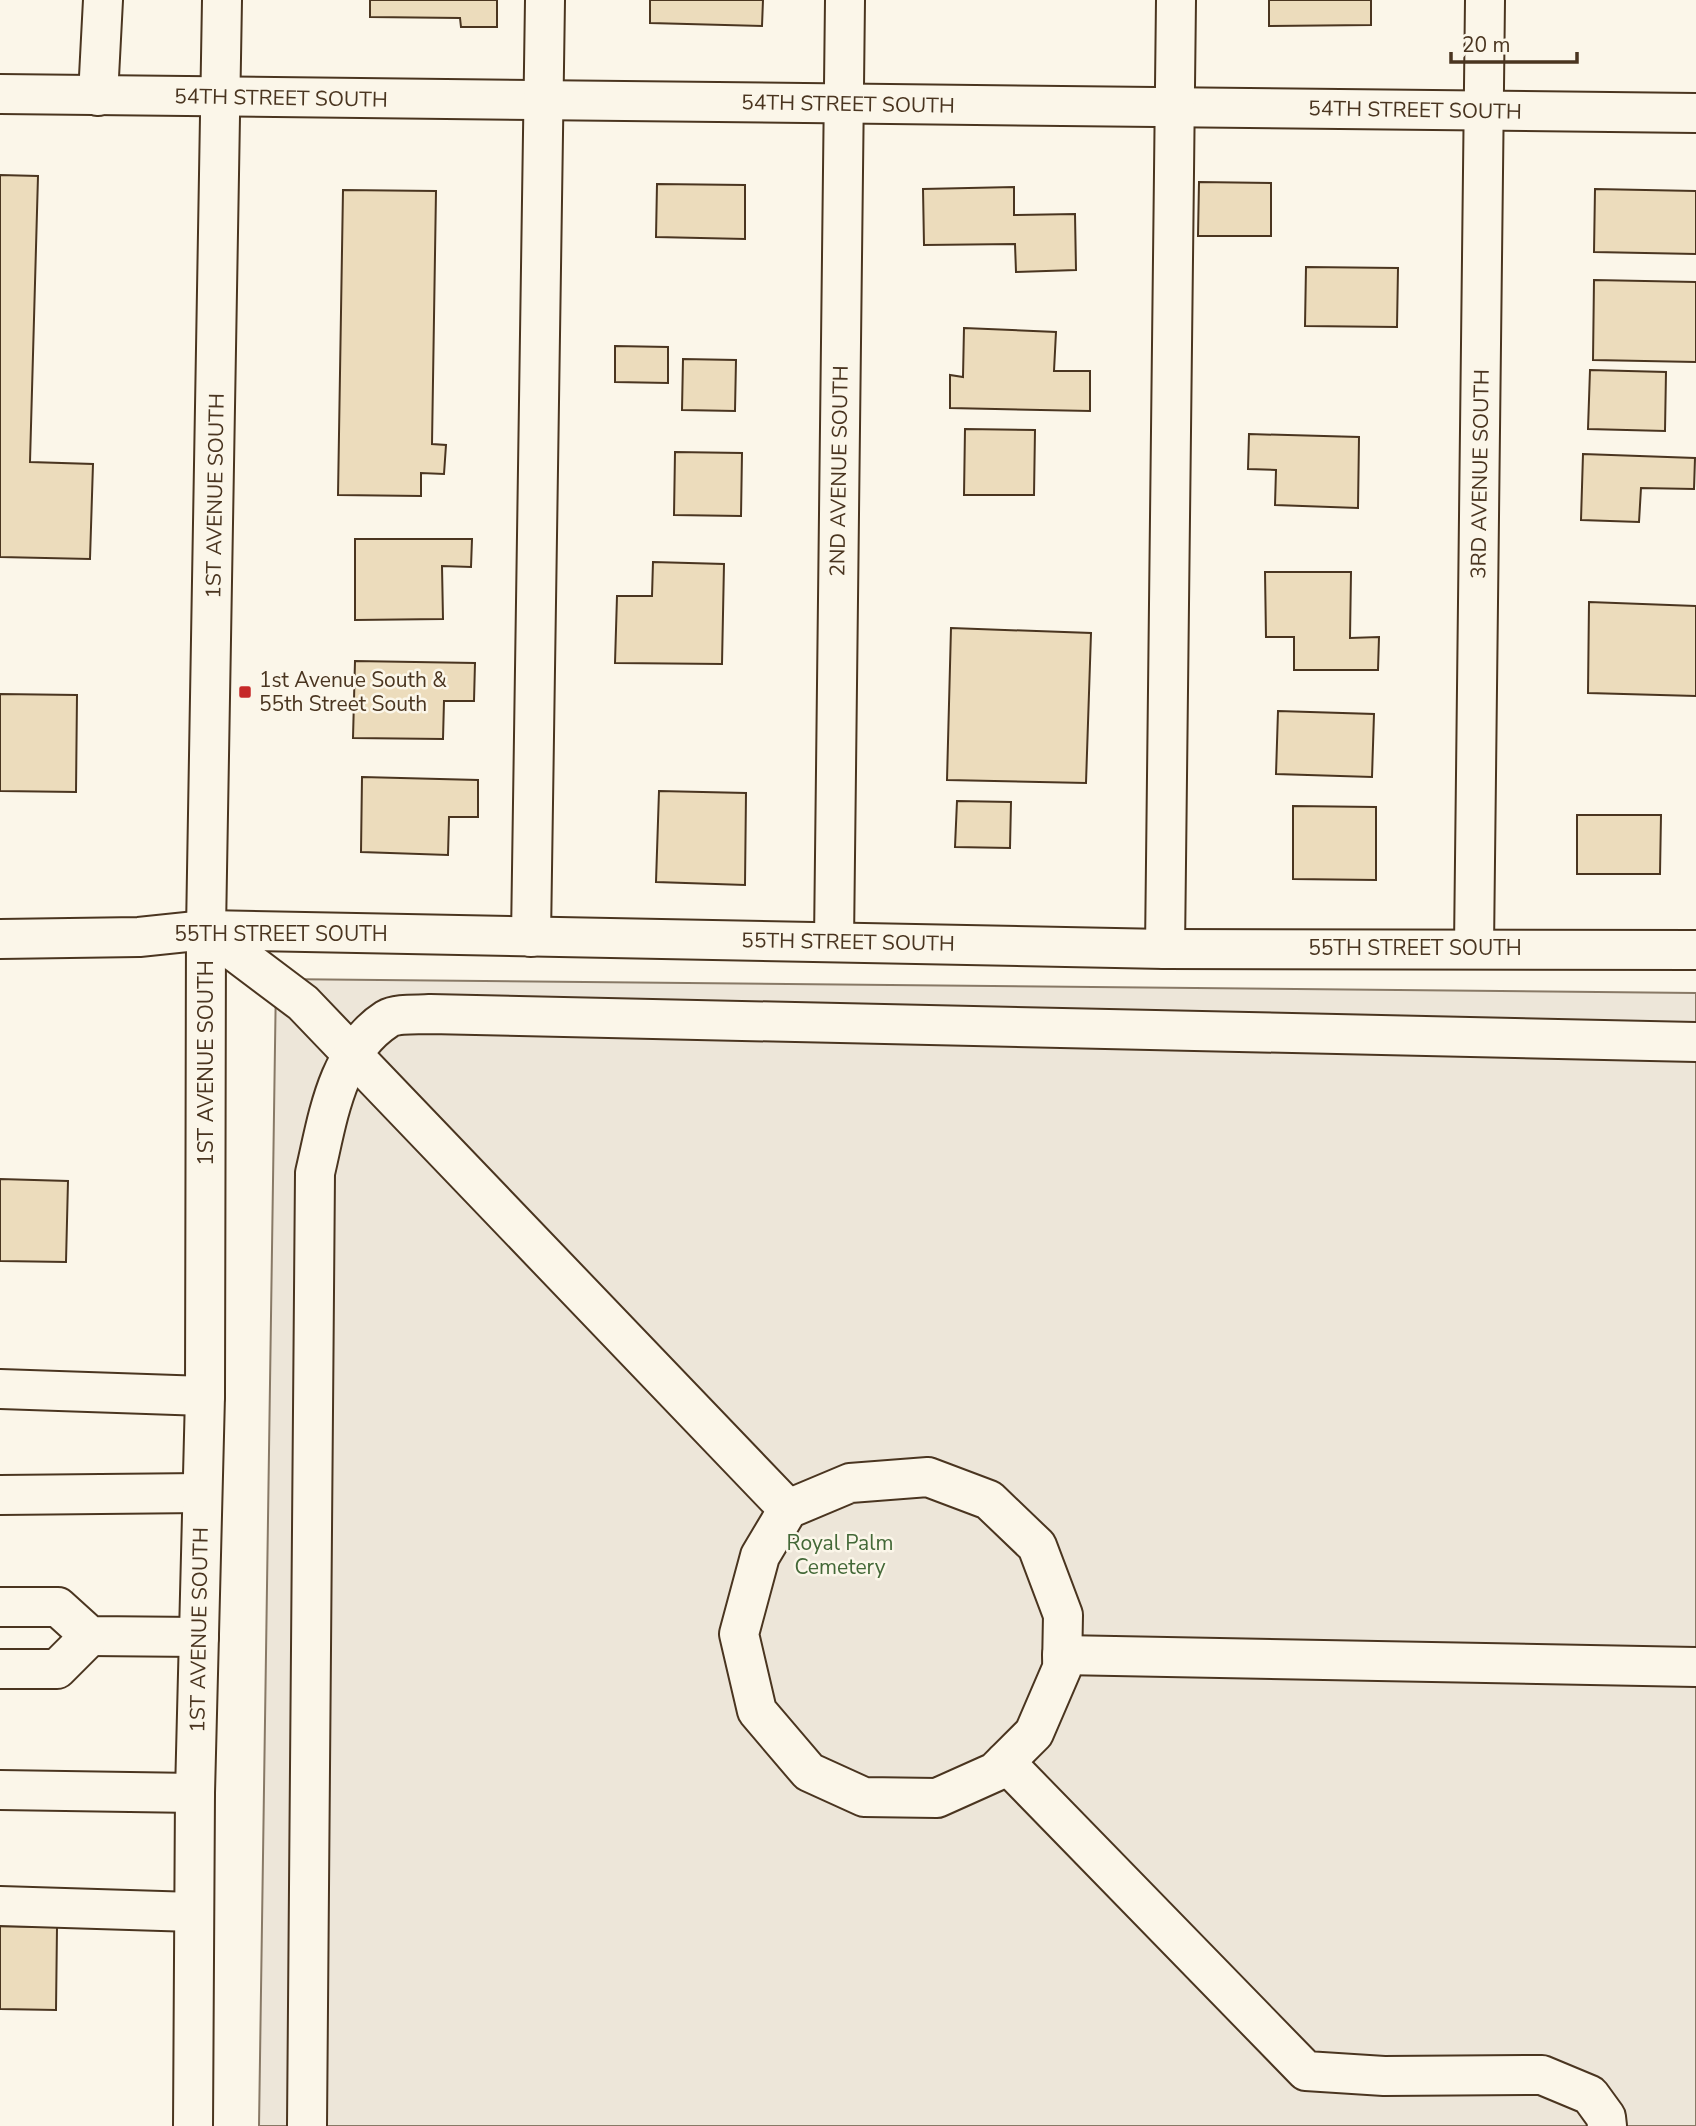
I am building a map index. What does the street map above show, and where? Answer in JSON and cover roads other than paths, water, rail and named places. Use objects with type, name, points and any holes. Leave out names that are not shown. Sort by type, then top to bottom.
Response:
[{"type":"street","points":[[98,96],[103,0]]},
{"type":"street","name":"1ST AVENUE SOUTH","points":[[193,2126],[195,1793],[205,1396],[206,930],[222,0]]},
{"type":"street","points":[[531,937],[545,0]]},
{"type":"street","name":"2ND AVENUE SOUTH","points":[[834,942],[845,0]]},
{"type":"street","points":[[1165,949],[1176,0]]},
{"type":"street","name":"3RD AVENUE SOUTH","points":[[1474,947],[1485,0]]},
{"type":"street","name":"54TH STREET SOUTH","points":[[0,94],[1696,114]]},
{"type":"street","points":[[206,930],[303,1003],[788,1509]]},
{"type":"street","name":"55TH STREET SOUTH","points":[[0,939],[139,937],[206,930],[1165,949],[1474,947],[1696,950]]},
{"type":"street","points":[[307,2126],[315,1173],[335,1093],[352,1052],[389,1018],[430,1014],[1696,1042]]},
{"type":"street","points":[[0,1389],[205,1396]]},
{"type":"street","points":[[928,1477],[989,1500],[1037,1546],[1062,1615],[1062,1655],[1062,1668],[1034,1733],[995,1772],[937,1798],[864,1797],[809,1772],[757,1711],[739,1634],[760,1556],[788,1509],[850,1483],[928,1477]]},
{"type":"street","points":[[0,1495],[202,1493]]},
{"type":"street","points":[[0,1607],[58,1607],[90,1636],[199,1637]]},
{"type":"street","points":[[0,1669],[57,1669],[90,1636]]},
{"type":"street","points":[[1062,1655],[1696,1667]]},
{"type":"street","points":[[1005,1762],[1306,2071],[1384,2076],[1542,2076],[1590,2095],[1606,2117],[1607,2126]]},
{"type":"street","points":[[0,1790],[195,1793]]},
{"type":"street","points":[[0,1906],[194,1912]]},
{"type":"place","name":"1st Avenue South & 55th Street South","points":[[245,692]]},
{"type":"park label","name":"Royal Palm Cemetery","points":[[840,1555]]}]
